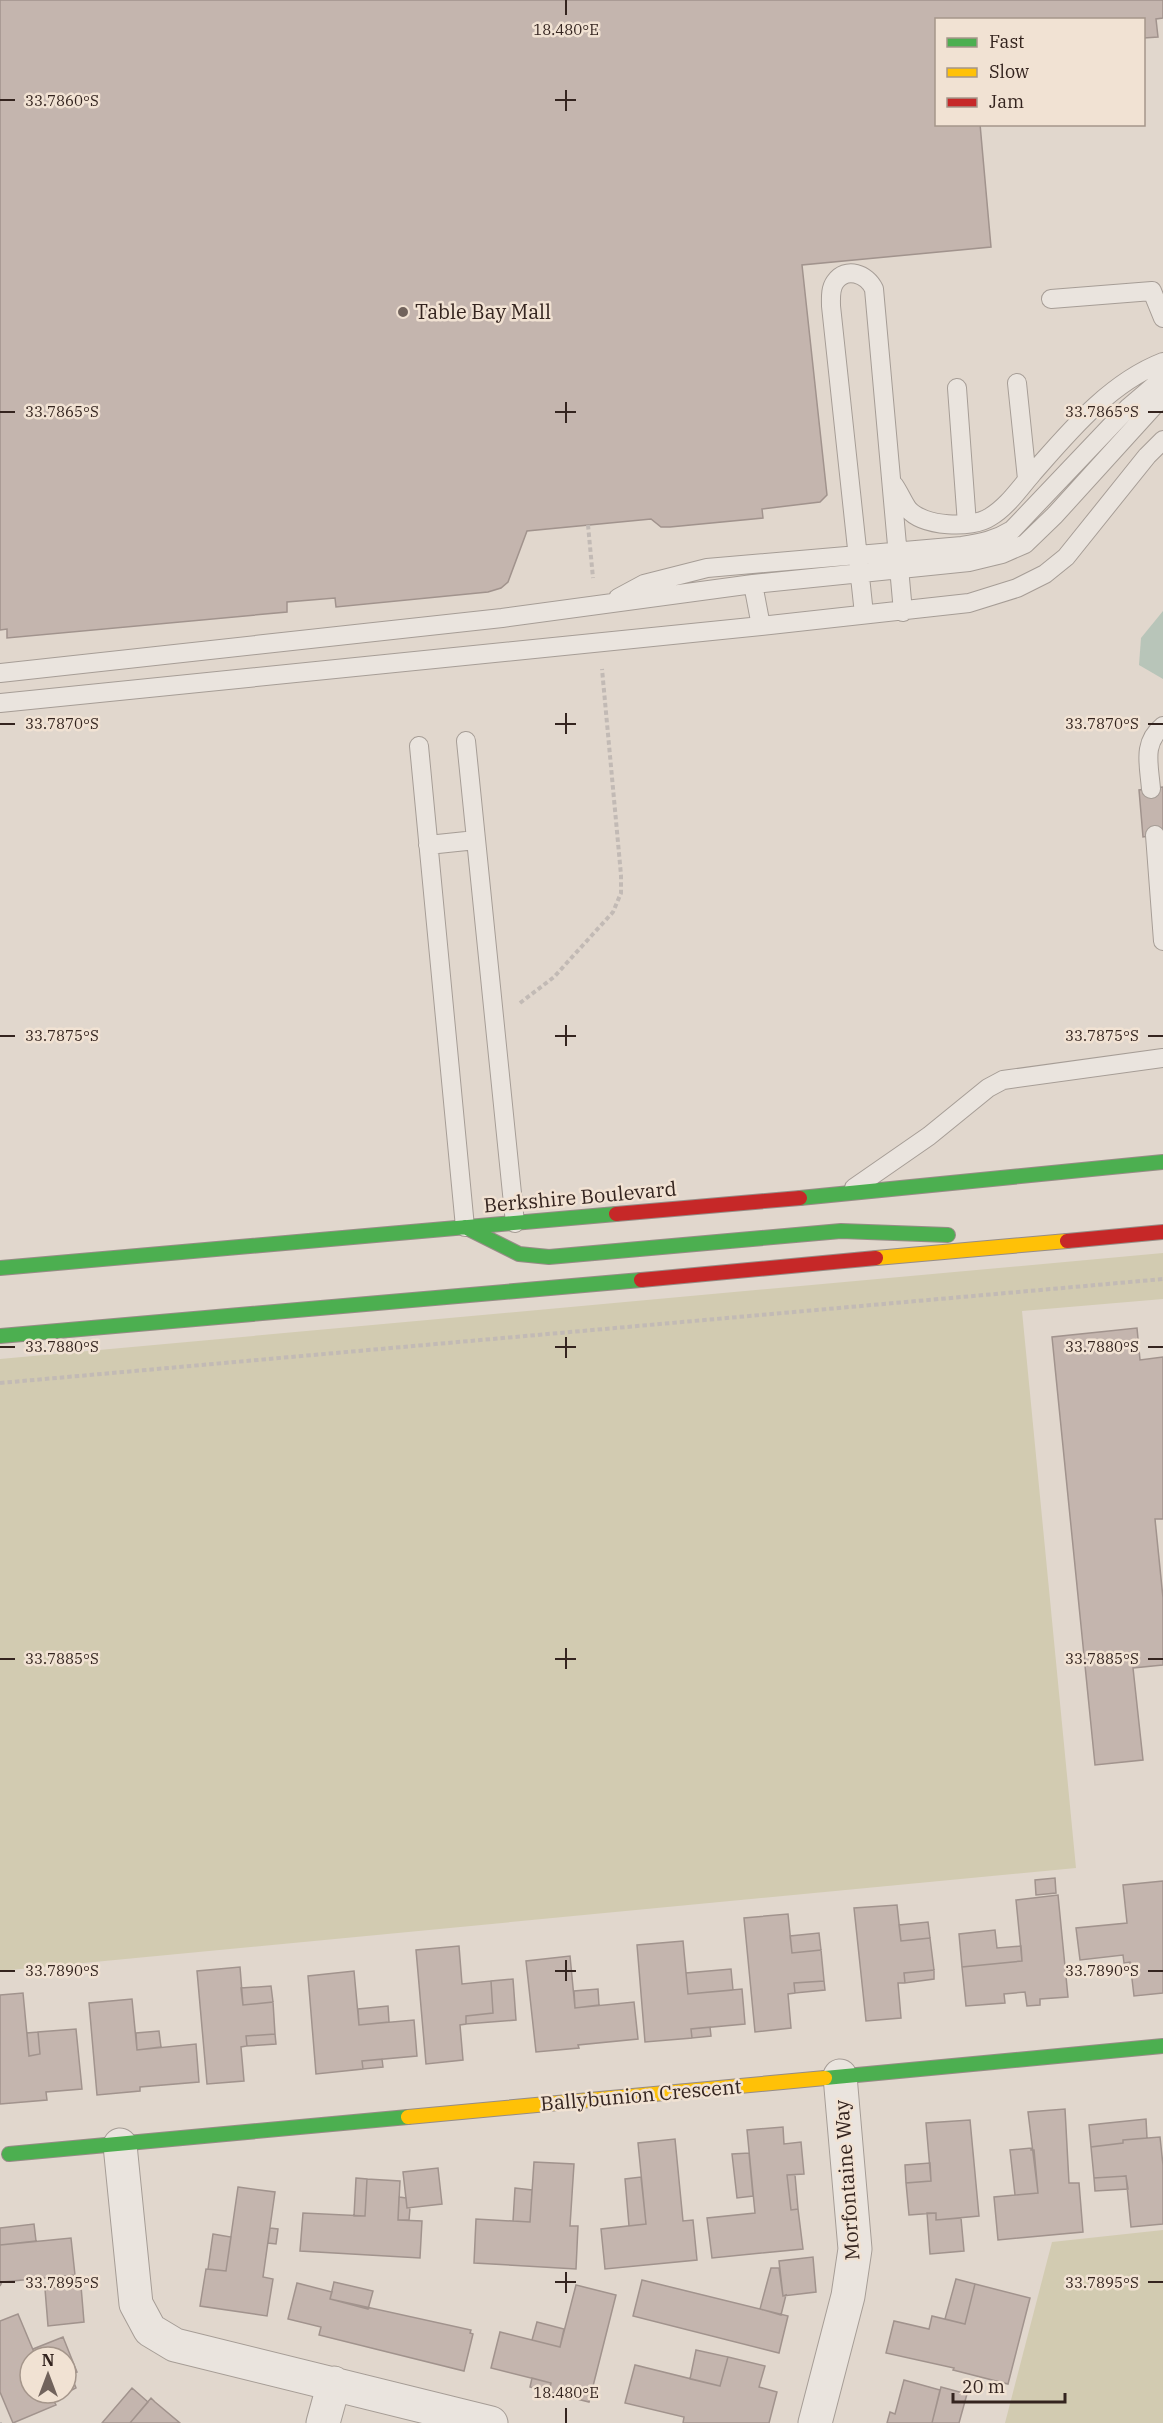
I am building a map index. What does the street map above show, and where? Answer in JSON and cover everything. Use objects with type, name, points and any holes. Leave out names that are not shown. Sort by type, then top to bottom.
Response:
[{"type":"street","name":"Berkshire Boulevard","points":[[0,1268],[846,1194],[1163,1162]]},
{"type":"street","points":[[465,1227],[519,1254],[549,1257],[841,1231],[929,1233],[1012,1245]]},
{"type":"street","points":[[0,1336],[1163,1232]]},
{"type":"street","name":"Ballybunion Crescent","points":[[9,2154],[1163,2046]]},
{"type":"street","name":"Morfontaine Way","points":[[815,2423],[848,2296],[855,2249],[840,2076]]},
{"type":"street","points":[[120,2145],[136,2304],[150,2330],[175,2345],[491,2423]]},
{"type":"street","points":[[322,2423],[334,2384]]},
{"type":"lane","points":[[864,614],[831,306],[833,284],[840,277],[850,274],[861,275],[869,279],[874,289],[903,612]]},
{"type":"lane","points":[[1051,299],[1152,291],[1163,318]]},
{"type":"lane","points":[[891,478],[908,509],[918,517],[952,525],[976,523],[990,518],[1003,507],[1102,400],[1146,368],[1163,362]]},
{"type":"lane","points":[[898,560],[984,543],[1012,531],[1129,407],[1163,378]]},
{"type":"lane","points":[[1017,383],[1027,479]]},
{"type":"lane","points":[[957,388],[967,524]]},
{"type":"lane","points":[[605,604],[644,584],[707,568],[898,560],[969,562],[1002,554],[1025,544],[1055,515],[1090,473],[1163,398]]},
{"type":"lane","points":[[0,703],[761,627],[969,603],[1017,588],[1045,574],[1066,557],[1163,440]]},
{"type":"lane","points":[[0,673],[490,619],[753,584],[859,563]]},
{"type":"lane","points":[[753,584],[761,627]]},
{"type":"lane","points":[[254,644],[257,676]]},
{"type":"lane","points":[[1151,789],[1149,742],[1154,733],[1163,726]]},
{"type":"lane","points":[[466,741],[515,1222]]},
{"type":"lane","points":[[419,746],[465,1227]]},
{"type":"lane","points":[[1155,835],[1163,941]]},
{"type":"lane","points":[[428,845],[476,840]]},
{"type":"lane","points":[[1138,1061],[1151,1055],[1163,1042]]},
{"type":"lane","points":[[846,1194],[929,1136],[996,1083],[1012,1078],[1163,1058]]},
{"type":"path","points":[[588,525],[593,579]]},
{"type":"path","points":[[517,1006],[561,969],[613,912],[621,893],[601,662]]},
{"type":"path","points":[[0,1383],[1163,1279]]},
{"type":"shaded area","points":[[1163,611],[1163,679],[1139,665],[1141,638]]},
{"type":"shaded area","points":[[1163,1253],[1163,1299],[1022,1311],[1076,1868],[0,1971],[0,1359]]},
{"type":"shaded area","points":[[1163,2230],[1163,2423],[1005,2423],[1052,2242]]},
{"type":"building","name":"Table Bay Mall","points":[[0,0],[1163,0],[1163,18],[1156,19],[1158,37],[1145,38],[1145,18],[935,18],[935,126],[980,126],[991,247],[802,265],[827,495],[820,502],[762,509],[763,518],[670,527],[661,527],[651,519],[527,531],[508,582],[501,588],[488,592],[336,607],[335,598],[287,602],[287,612],[7,638],[7,629],[0,630]]},
{"type":"building","points":[[1163,787],[1163,834],[1143,837],[1139,790]]},
{"type":"building","points":[[1137,1328],[1140,1360],[1163,1357],[1163,1519],[1155,1519],[1163,1598],[1163,1665],[1133,1668],[1143,1760],[1095,1765],[1052,1337]]},
{"type":"building","points":[[1055,1878],[1056,1893],[1036,1895],[1035,1880]]},
{"type":"building","points":[[1163,1881],[1163,1993],[1134,1996],[1130,1962],[1124,1963],[1123,1955],[1080,1960],[1076,1928],[1127,1923],[1123,1885]]},
{"type":"building","points":[[1058,1895],[1068,1997],[1040,1999],[1040,2005],[1027,2006],[1025,1992],[1004,1994],[1005,2003],[966,2006],[962,1967],[1022,1961],[1016,1900]]},
{"type":"building","points":[[897,1905],[901,1941],[930,1938],[934,1970],[904,1973],[905,1983],[898,1983],[901,2018],[866,2021],[854,1908]]},
{"type":"building","points":[[788,1914],[792,1953],[821,1950],[824,1981],[794,1983],[795,1993],[788,1994],[791,2028],[755,2032],[744,1918]]},
{"type":"building","points":[[928,1922],[930,1938],[901,1941],[899,1925]]},
{"type":"building","points":[[995,1930],[997,1948],[1021,1946],[1022,1961],[962,1967],[959,1934]]},
{"type":"building","points":[[819,1933],[821,1950],[792,1953],[790,1936]]},
{"type":"building","points":[[683,1941],[688,1994],[742,1989],[745,2024],[691,2029],[692,2038],[645,2042],[637,1945]]},
{"type":"building","points":[[459,1946],[462,1984],[491,1981],[493,2013],[466,2016],[466,2024],[460,2025],[463,2060],[426,2064],[416,1950]]},
{"type":"building","points":[[570,1956],[575,2008],[634,2002],[638,2039],[536,2052],[526,1961]]},
{"type":"building","points":[[240,1967],[243,2005],[273,2002],[275,2034],[246,2036],[247,2046],[241,2047],[244,2081],[207,2084],[197,1971]]},
{"type":"building","points":[[731,1969],[733,1990],[688,1994],[686,1973]]},
{"type":"building","points":[[934,1970],[934,1979],[905,1983],[904,1973]]},
{"type":"building","points":[[354,1971],[359,2025],[414,2020],[417,2056],[362,2061],[363,2069],[316,2074],[308,1976]]},
{"type":"building","points":[[513,1979],[516,2020],[466,2024],[466,2016],[493,2013],[491,1981]]},
{"type":"building","points":[[824,1981],[825,1990],[795,1993],[794,1983]]},
{"type":"building","points":[[271,1986],[273,2002],[243,2005],[241,1988]]},
{"type":"building","points":[[598,1989],[599,2005],[575,2008],[574,1991]]},
{"type":"building","points":[[23,1993],[29,2056],[40,2054],[38,2032],[76,2029],[82,2089],[46,2092],[47,2100],[0,2104],[0,1995]]},
{"type":"building","points":[[132,1999],[137,2050],[196,2044],[199,2082],[140,2087],[140,2091],[97,2095],[89,2003]]},
{"type":"building","points":[[388,2006],[389,2022],[359,2025],[358,2009]]},
{"type":"building","points":[[710,2027],[711,2036],[692,2038],[691,2029]]},
{"type":"building","points":[[159,2031],[161,2047],[137,2050],[136,2033]]},
{"type":"building","points":[[38,2032],[40,2054],[29,2056],[27,2033]]},
{"type":"building","points":[[275,2034],[276,2044],[247,2046],[246,2036]]},
{"type":"building","points":[[382,2059],[383,2067],[363,2069],[362,2061]]},
{"type":"building","points":[[1065,2109],[1069,2183],[1079,2183],[1083,2232],[998,2240],[994,2197],[1038,2193],[1028,2112]]},
{"type":"building","points":[[1146,2119],[1147,2138],[1123,2140],[1123,2143],[1091,2147],[1089,2125]]},
{"type":"building","points":[[970,2120],[979,2216],[936,2220],[936,2213],[909,2215],[906,2183],[931,2181],[926,2123]]},
{"type":"building","points":[[783,2127],[784,2144],[801,2142],[804,2174],[787,2175],[791,2210],[798,2209],[803,2249],[712,2258],[707,2218],[755,2213],[747,2130]]},
{"type":"building","points":[[1160,2137],[1163,2165],[1163,2224],[1131,2227],[1126,2176],[1094,2178],[1091,2147],[1123,2143],[1123,2140]]},
{"type":"building","points":[[675,2139],[683,2221],[693,2220],[697,2260],[605,2269],[601,2229],[646,2224],[638,2143]]},
{"type":"building","points":[[1031,2148],[1034,2150],[1038,2193],[1015,2195],[1010,2150]]},
{"type":"building","points":[[749,2153],[753,2196],[737,2198],[732,2154]]},
{"type":"building","points":[[534,2162],[574,2164],[570,2226],[578,2226],[576,2269],[474,2263],[476,2219],[530,2222]]},
{"type":"building","points":[[930,2163],[931,2181],[906,2183],[905,2165]]},
{"type":"building","points":[[438,2168],[442,2204],[407,2208],[403,2172]]},
{"type":"building","points":[[787,2175],[795,2175],[798,2209],[791,2210]]},
{"type":"building","points":[[1126,2176],[1128,2189],[1095,2191],[1094,2178]]},
{"type":"building","points":[[641,2177],[646,2224],[629,2226],[625,2179]]},
{"type":"building","points":[[356,2178],[367,2179],[365,2216],[354,2216]]},
{"type":"building","points":[[367,2179],[400,2181],[398,2220],[422,2221],[420,2258],[300,2251],[303,2213],[365,2216]]},
{"type":"building","points":[[238,2187],[275,2192],[263,2277],[273,2279],[267,2316],[200,2306],[206,2269],[226,2271]]},
{"type":"building","points":[[515,2188],[532,2190],[530,2222],[513,2221]]},
{"type":"building","points":[[399,2197],[406,2198],[407,2208],[410,2208],[409,2220],[398,2220]]},
{"type":"building","points":[[927,2213],[936,2213],[936,2220],[961,2218],[964,2251],[930,2254]]},
{"type":"building","points":[[34,2224],[36,2241],[0,2245],[0,2228]]},
{"type":"building","points":[[270,2228],[278,2229],[276,2244],[268,2243]]},
{"type":"building","points":[[213,2234],[231,2237],[226,2271],[208,2269]]},
{"type":"building","points":[[71,2238],[75,2275],[2,2282],[0,2286],[0,2245]]},
{"type":"building","points":[[813,2257],[816,2292],[783,2296],[779,2261]]},
{"type":"building","points":[[771,2268],[779,2268],[783,2296],[786,2295],[781,2315],[760,2309]]},
{"type":"building","points":[[956,2279],[975,2284],[965,2324],[945,2319]]},
{"type":"building","points":[[642,2280],[788,2316],[779,2353],[633,2316]]},
{"type":"building","points":[[334,2282],[373,2291],[368,2309],[330,2299]]},
{"type":"building","points":[[297,2283],[332,2292],[330,2299],[471,2330],[470,2333],[473,2334],[464,2371],[319,2335],[321,2327],[288,2319]]},
{"type":"building","points":[[975,2284],[1030,2298],[1008,2384],[953,2370],[954,2368],[886,2353],[894,2321],[929,2329],[932,2316],[965,2324]]},
{"type":"building","points":[[576,2285],[616,2295],[589,2402],[549,2392],[551,2383],[491,2368],[500,2332],[560,2347]]},
{"type":"building","points":[[81,2286],[84,2322],[48,2326],[45,2289]]},
{"type":"building","points":[[18,2314],[31,2345],[18,2345],[18,2405],[56,2405],[13,2423],[0,2392],[0,2321]]},
{"type":"building","points":[[537,2322],[564,2329],[560,2347],[532,2340]]},
{"type":"building","points":[[63,2337],[66,2345],[43,2345]]},
{"type":"building","points":[[696,2350],[728,2357],[720,2386],[690,2379]]},
{"type":"building","points":[[728,2357],[765,2366],[759,2387],[777,2392],[769,2423],[683,2423],[684,2417],[625,2403],[635,2365],[720,2386]]},
{"type":"building","points":[[532,2378],[551,2383],[549,2392],[530,2387]]},
{"type":"building","points":[[904,2380],[940,2390],[932,2423],[887,2423],[890,2412],[895,2414]]},
{"type":"building","points":[[941,2387],[967,2394],[959,2423],[932,2423]]},
{"type":"building","points":[[132,2388],[148,2402],[130,2423],[102,2423]]},
{"type":"building","points":[[151,2398],[155,2402],[180,2423],[130,2423]]},
{"type":"traffic: fast","points":[[800,1198],[1163,1162]]},
{"type":"traffic: fast","points":[[0,1268],[616,1214]]},
{"type":"traffic: fast","points":[[465,1227],[519,1254],[549,1257],[841,1231],[948,1235]]},
{"type":"traffic: fast","points":[[0,1336],[641,1280]]},
{"type":"traffic: fast","points":[[825,2078],[1163,2046]]},
{"type":"traffic: fast","points":[[9,2154],[408,2117]]},
{"type":"traffic: slow","points":[[876,1258],[1067,1241]]},
{"type":"traffic: slow","points":[[408,2117],[825,2078]]},
{"type":"traffic: jam","points":[[616,1214],[800,1198]]},
{"type":"traffic: jam","points":[[1067,1241],[1163,1232]]},
{"type":"traffic: jam","points":[[641,1280],[876,1258]]},
{"type":"place","name":"Table Bay Mall","points":[[403,312]]}]
